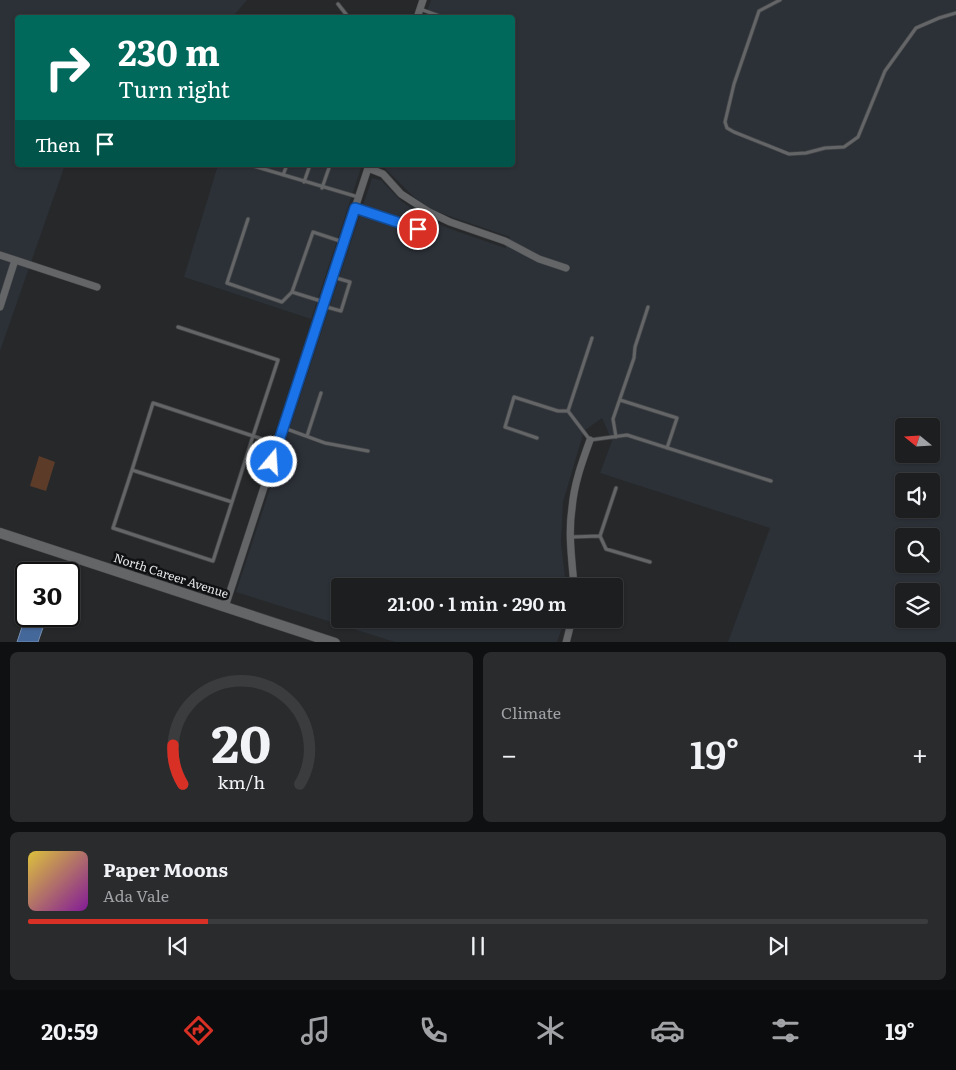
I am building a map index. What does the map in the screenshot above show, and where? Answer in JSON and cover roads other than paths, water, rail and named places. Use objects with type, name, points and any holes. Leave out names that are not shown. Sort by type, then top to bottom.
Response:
[{"type":"street","points":[[418,15],[423,0]]},
{"type":"street","points":[[225,607],[368,167]]},
{"type":"street","points":[[370,167],[383,174],[409,200],[429,212],[450,222],[505,241],[539,259],[566,268]]},
{"type":"street","points":[[0,255],[97,287]]},
{"type":"street","points":[[0,308],[15,260]]},
{"type":"street","points":[[574,578],[570,524],[574,494],[590,440]]},
{"type":"street","name":"North Career Avenue","points":[[0,533],[335,642]]},
{"type":"street","points":[[566,642],[570,628]]},
{"type":"lane","points":[[780,0],[759,11],[734,84],[725,122],[727,128],[734,132],[789,154],[844,147],[858,137],[884,71],[916,28],[956,13]]},
{"type":"lane","points":[[338,4],[347,15]]},
{"type":"lane","points":[[420,9],[437,15]]},
{"type":"lane","points":[[263,167],[322,188],[358,198]]},
{"type":"lane","points":[[283,175],[286,167]]},
{"type":"lane","points":[[304,182],[309,167]]},
{"type":"lane","points":[[322,188],[329,167]]},
{"type":"lane","points":[[355,208],[418,229],[421,228],[429,212]]},
{"type":"lane","points":[[248,219],[227,283],[282,302],[292,292],[313,232],[344,242]]},
{"type":"lane","points":[[292,292],[341,311],[350,282],[332,277]]},
{"type":"lane","points":[[616,436],[613,419],[634,358],[635,346],[648,307]]},
{"type":"lane","points":[[178,327],[278,360],[253,436],[213,561],[113,528],[153,404],[253,436],[278,444]]},
{"type":"lane","points":[[568,411],[592,338]]},
{"type":"lane","points":[[306,436],[321,393]]},
{"type":"lane","points":[[537,438],[505,427],[514,397],[558,411],[568,411]]},
{"type":"lane","points":[[620,400],[677,418],[667,448]]},
{"type":"lane","points":[[568,411],[590,440],[627,435],[771,481]]},
{"type":"lane","points":[[284,428],[332,444],[368,451]]},
{"type":"lane","points":[[132,470],[232,502]]},
{"type":"lane","points":[[616,488],[600,536],[606,549],[650,562]]},
{"type":"lane","points":[[571,537],[600,536]]},
{"type":"water","points":[[22,627],[43,627],[38,642],[17,642]]}]
